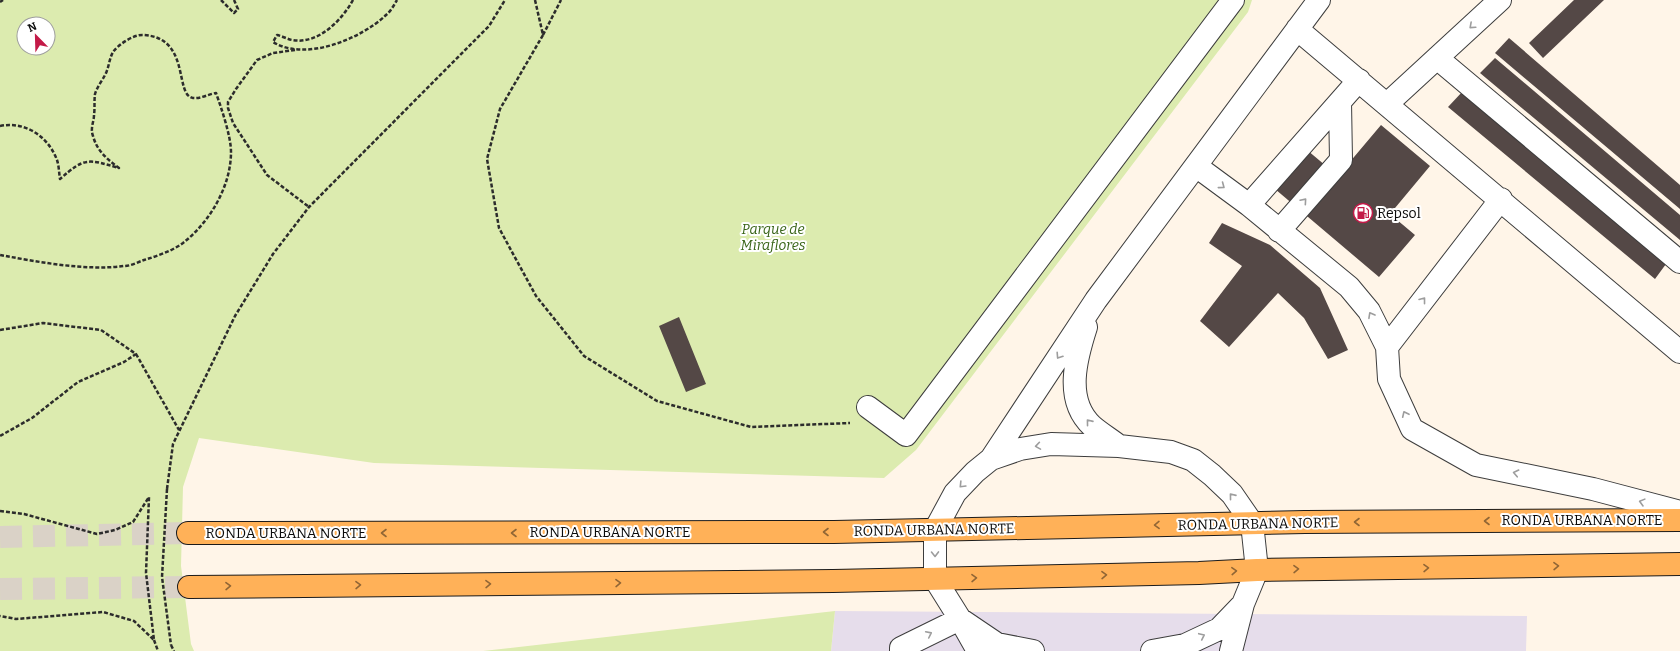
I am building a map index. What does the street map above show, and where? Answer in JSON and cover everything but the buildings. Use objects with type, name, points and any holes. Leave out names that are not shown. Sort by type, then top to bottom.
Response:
[{"type":"main road","name":"RONDA URBANA NORTE","points":[[188,533],[818,532],[1252,523],[1680,520]]},
{"type":"main road","points":[[189,587],[935,579],[1199,573],[1257,570],[1680,564]]},
{"type":"street","points":[[868,407],[906,435],[1233,0]]},
{"type":"street","points":[[1387,104],[1500,0]]},
{"type":"street","points":[[978,651],[935,579],[935,530],[955,493],[975,472],[991,459],[1096,300],[1297,29],[1313,3]]},
{"type":"street","points":[[1297,29],[1501,199],[1677,342]]},
{"type":"street","points":[[1437,58],[1680,262]]},
{"type":"street","points":[[1249,205],[1359,80]]},
{"type":"street","points":[[1279,231],[1341,160],[1340,102]]},
{"type":"street","points":[[1196,166],[1249,205],[1349,287],[1369,311],[1387,347],[1389,379],[1412,429],[1476,465],[1593,489],[1680,512]]},
{"type":"street","points":[[1387,347],[1501,199]]},
{"type":"street","points":[[1096,300],[1078,352],[1074,388],[1079,409],[1091,425],[1119,446]]},
{"type":"street","points":[[991,459],[1020,449],[1051,444],[1119,446],[1171,452],[1193,460],[1212,474],[1232,494],[1252,523],[1257,570],[1243,604],[1231,651]]},
{"type":"street","points":[[1152,651],[1185,644],[1218,629],[1243,604]]},
{"type":"street","points":[[901,651],[901,648],[960,619]]},
{"type":"street","points":[[960,619],[997,644],[1033,651]]},
{"type":"path","points":[[221,0],[234,13],[238,10],[234,0]]},
{"type":"path","points":[[296,50],[273,42],[277,35],[293,40],[306,40],[330,29],[353,0]]},
{"type":"path","points":[[309,207],[267,175],[233,123],[228,108],[228,102],[236,88],[257,60],[273,53],[337,44],[365,32],[388,14],[397,0]]},
{"type":"path","points":[[174,651],[171,645],[162,577],[167,489],[173,444],[235,316],[273,254],[309,207],[489,26],[505,0]]},
{"type":"path","points":[[535,0],[543,35]]},
{"type":"path","points":[[561,0],[543,35],[500,109],[487,159],[499,228],[536,296],[584,356],[657,401],[751,427],[856,423],[868,407]]},
{"type":"path","points":[[0,126],[24,126],[37,132],[49,145],[57,160],[60,179],[74,167],[86,161],[119,168],[104,156],[97,147],[92,135],[96,92],[108,69],[113,52],[132,38],[143,35],[158,38],[174,52],[181,71],[183,88],[186,94],[192,98],[199,98],[216,93],[222,110],[231,151],[227,181],[217,204],[200,226],[182,243],[157,257],[125,266],[85,266],[0,255]]},
{"type":"path","points":[[222,110],[228,108]]},
{"type":"path","points":[[0,330],[43,323],[101,330],[136,354],[179,430]]},
{"type":"path","points":[[0,436],[32,418],[78,382],[124,362],[136,354]]},
{"type":"path","points":[[0,510],[24,514],[97,534],[115,530],[133,522],[149,497],[146,573],[154,640],[158,651]]},
{"type":"path","points":[[0,616],[16,619],[103,612],[134,621],[154,640]]},
{"type":"shaded area","points":[[835,611],[1527,616],[1526,651],[831,651]]},
{"type":"green space","name":"Parque de Miraflores","points":[[0,0],[1252,0],[1248,12],[916,450],[884,478],[374,463],[199,438],[183,487],[181,566],[191,644],[194,651],[0,651]]},
{"type":"green space","points":[[835,611],[831,651],[483,651]]},
{"type":"tunnel","points":[[0,537],[188,533]]},
{"type":"tunnel","points":[[0,589],[189,587]]},
{"type":"place","name":"Repsol","points":[[1363,213]]}]
